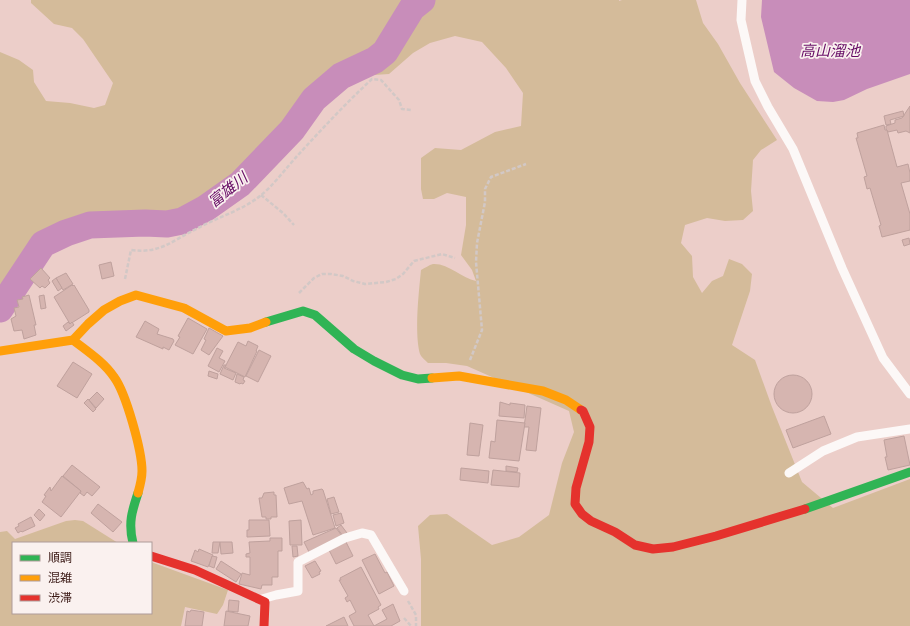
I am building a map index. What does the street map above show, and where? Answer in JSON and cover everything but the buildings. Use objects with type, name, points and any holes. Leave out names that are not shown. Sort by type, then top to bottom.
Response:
[{"type":"street","points":[[0,351],[73,340],[104,310],[136,295],[184,308],[226,331],[250,328],[271,320],[303,311],[315,315],[354,349],[402,375],[418,378],[458,376],[543,391],[566,400],[582,411],[590,427],[589,442],[576,488],[575,504],[582,514],[591,521],[615,532],[635,545],[653,549],[673,547],[716,536],[781,516],[910,472]]},
{"type":"street","points":[[73,340],[96,357],[116,377],[125,402],[137,445],[142,472],[130,516],[130,534],[133,542]]},
{"type":"street","points":[[152,556],[210,575],[265,602],[264,626]]},
{"type":"lane","points":[[742,0],[741,20],[755,81],[768,107],[793,149],[842,268],[883,358],[910,394]]},
{"type":"lane","points":[[789,473],[823,451],[857,437],[910,429]]},
{"type":"lane","points":[[260,600],[298,591],[298,562],[344,538],[362,533],[371,535],[404,591]]},
{"type":"path","points":[[124,300],[126,274],[131,250],[144,252],[169,244],[261,196],[316,135],[372,80],[381,80],[399,100],[402,109],[411,110]]},
{"type":"path","points":[[465,378],[471,356],[482,330],[476,262],[477,243],[485,202],[485,189],[491,177],[526,164]]},
{"type":"path","points":[[261,196],[283,213],[294,225]]},
{"type":"path","points":[[298,313],[296,300],[300,291],[314,278],[322,274],[343,276],[353,281],[365,284],[386,282],[396,279],[403,274],[414,261],[442,254],[455,258]]},
{"type":"path","points":[[404,591],[416,615],[416,626]]},
{"type":"path","points":[[404,618],[411,626]]},
{"type":"shaded area","points":[[31,0],[696,0],[703,23],[718,44],[740,83],[777,140],[761,150],[753,160],[751,191],[753,211],[743,220],[725,221],[707,218],[685,225],[681,243],[692,256],[693,277],[702,293],[712,281],[723,276],[729,259],[742,264],[752,274],[750,291],[732,345],[755,360],[802,482],[833,508],[910,479],[910,626],[421,626],[421,559],[418,526],[430,515],[447,514],[492,545],[519,537],[549,515],[562,463],[574,432],[569,411],[467,366],[446,363],[428,363],[422,357],[418,345],[417,335],[421,270],[432,264],[439,264],[476,281],[472,270],[461,255],[466,225],[466,197],[447,193],[434,199],[423,199],[421,189],[421,158],[435,148],[461,150],[495,132],[521,126],[523,93],[506,68],[482,42],[455,36],[430,43],[413,53],[389,74],[359,76],[338,84],[310,99],[284,133],[252,169],[199,208],[170,215],[131,220],[102,217],[57,227],[28,246],[8,283],[0,291],[0,52],[19,60],[33,70],[34,82],[46,101],[70,103],[94,108],[105,105],[113,83],[83,39],[72,28],[54,24],[31,3]]},
{"type":"shaded area","points":[[66,521],[83,521],[116,542],[12,542],[12,614],[152,614],[152,562],[228,590],[223,605],[217,614],[185,607],[181,626],[0,626],[0,532],[7,531],[15,539]]},
{"type":"water","name":"高山溜池","points":[[762,0],[910,0],[910,74],[867,89],[844,100],[833,102],[817,101],[794,88],[774,72],[761,17]]},
{"type":"waterway","name":"富雄川","points":[[0,309],[43,244],[66,233],[90,225],[145,223],[167,224],[182,221],[206,208],[240,184],[292,130],[314,99],[341,76],[375,60],[385,52],[412,8],[422,0]]},
{"type":"traffic: fast","points":[[266,322],[303,311],[315,315],[354,349],[374,361],[402,375],[418,379],[432,378]]},
{"type":"traffic: fast","points":[[805,509],[910,472]]},
{"type":"traffic: fast","points":[[133,542],[131,517],[138,493]]},
{"type":"traffic: slow","points":[[0,351],[73,340],[104,310],[120,301],[136,295],[184,308],[226,331],[250,328],[266,322]]},
{"type":"traffic: slow","points":[[73,340],[105,366],[119,385],[128,408],[139,450],[142,476],[138,493]]},
{"type":"traffic: slow","points":[[432,378],[459,376],[543,391],[566,400],[581,410]]},
{"type":"traffic: jam","points":[[581,410],[583,411],[590,427],[589,442],[576,488],[575,504],[582,514],[591,521],[615,532],[635,545],[653,549],[673,547],[716,536],[805,509]]},
{"type":"traffic: jam","points":[[152,556],[195,570],[265,602],[264,626]]}]
